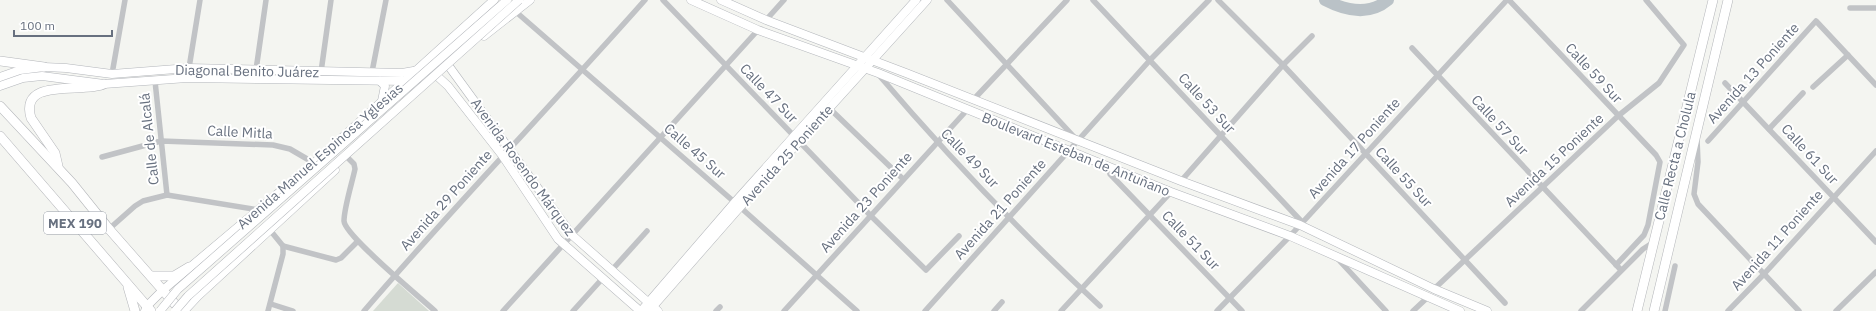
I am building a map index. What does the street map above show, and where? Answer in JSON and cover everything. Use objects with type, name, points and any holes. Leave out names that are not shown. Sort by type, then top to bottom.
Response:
[{"type":"main road","name":"Avenida Manuel Espinosa Yglesias","points":[[148,309],[163,290],[314,163],[494,0]]},
{"type":"main road","points":[[160,311],[184,284],[507,0]]},
{"type":"main road","points":[[175,311],[188,296],[519,0]]},
{"type":"main road","name":"Avenida Manuel Espinosa Yglesias","points":[[184,311],[247,250],[436,75],[530,0]]},
{"type":"main road","name":"Boulevard Esteban de Antuñano","points":[[691,0],[758,30],[878,74],[1171,192],[1290,236],[1460,311]]},
{"type":"main road","name":"Boulevard Esteban de Antuñano","points":[[721,0],[766,20],[974,99],[1181,181],[1301,224],[1434,289],[1487,311]]},
{"type":"main road","name":"Avenida 25 Poniente","points":[[862,68],[865,58],[916,0]]},
{"type":"main road","name":"Avenida 25 Poniente","points":[[641,311],[652,307],[738,204],[797,138],[862,68],[873,61],[927,0]]},
{"type":"main road","name":"Calle Recta a Cholula","points":[[1637,311],[1713,0]]},
{"type":"main road","name":"Calle Recta a Cholula","points":[[1654,311],[1696,128],[1728,0]]},
{"type":"main road","points":[[0,61],[44,67]]},
{"type":"main road","name":"Diagonal Benito Juárez","points":[[0,86],[23,78],[42,76],[104,84],[187,78],[380,81],[410,76],[448,65]]},
{"type":"main road","name":"Avenida Rosendo Márquez","points":[[448,65],[572,235],[652,307]]},
{"type":"main road","name":"Diagonal Benito Juárez","points":[[0,77],[20,70],[44,67],[66,68],[112,74],[189,68],[372,72],[410,76],[436,75]]},
{"type":"main road","name":"Avenida Rosendo Márquez","points":[[436,75],[448,86],[502,155],[558,239],[602,279],[641,311]]},
{"type":"main road","points":[[410,76],[419,91],[428,84],[434,83],[448,86]]},
{"type":"main road","points":[[380,81],[385,86],[382,101]]},
{"type":"main road","points":[[58,167],[55,153],[30,118],[29,112],[32,101],[39,92],[49,89],[98,87],[104,84]]},
{"type":"main road","name":"MEX 190","points":[[0,106],[58,167],[109,229],[181,311]]},
{"type":"main road","name":"MEX 190","points":[[2,139],[148,309]]},
{"type":"main road","points":[[232,233],[247,250]]},
{"type":"main road","points":[[151,276],[174,276],[189,267]]},
{"type":"main road","points":[[128,284],[135,311]]},
{"type":"street","points":[[112,74],[125,0]]},
{"type":"street","points":[[189,68],[200,0]]},
{"type":"street","points":[[256,70],[266,0]]},
{"type":"street","points":[[322,72],[331,0]]},
{"type":"street","name":"Avenida 29 Poniente","points":[[364,311],[395,274],[502,155],[583,70],[645,0]]},
{"type":"street","name":"Calle 47 Sur","points":[[663,0],[870,215],[926,270],[959,236]]},
{"type":"street","points":[[766,20],[784,0]]},
{"type":"street","points":[[947,0],[1077,140]]},
{"type":"street","points":[[974,99],[1067,0]]},
{"type":"street","name":"Calle 53 Sur","points":[[1093,0],[1151,59],[1301,224]]},
{"type":"street","name":"Avenida 21 Poniente","points":[[925,311],[1077,140],[1151,59],[1209,0]]},
{"type":"street","name":"Calle 55 Sur","points":[[1218,0],[1283,65],[1505,303]]},
{"type":"street","name":"Avenida 17 Poniente","points":[[1217,311],[1290,236],[1437,75],[1508,0]]},
{"type":"street","name":"Calle 59 Sur","points":[[1508,0],[1656,155],[1660,162],[1648,225],[1644,235],[1616,265]]},
{"type":"street","name":"Avenida 15 Poniente","points":[[1434,289],[1464,259],[1618,116],[1659,83],[1684,44],[1646,0]]},
{"type":"street","points":[[372,72],[387,1]]},
{"type":"street","points":[[1850,8],[1876,8]]},
{"type":"street","name":"Calle 45 Sur","points":[[515,11],[738,204],[816,276],[857,311]]},
{"type":"street","name":"Avenida 13 Poniente","points":[[1708,141],[1816,21],[1848,55]]},
{"type":"street","points":[[503,311],[660,137],[727,66],[758,30]]},
{"type":"street","points":[[1181,181],[1283,65],[1312,36]]},
{"type":"street","name":"Calle 57 Sur","points":[[1412,48],[1621,270]]},
{"type":"street","points":[[1813,87],[1848,55],[1876,85]]},
{"type":"street","name":"Calle 49 Sur","points":[[878,74],[938,142],[1010,217],[1100,306]]},
{"type":"street","name":"Calle de Alcalá","points":[[155,81],[167,195]]},
{"type":"street","name":"Calle 61 Sur","points":[[1726,83],[1876,242]]},
{"type":"street","points":[[1770,129],[1803,93]]},
{"type":"street","points":[[827,106],[903,179]]},
{"type":"street","name":"Avenida 23 Poniente","points":[[784,311],[967,110]]},
{"type":"street","points":[[1696,128],[1698,162],[1694,194],[1698,204],[1799,311]]},
{"type":"street","name":"Calle Mitla","points":[[102,157],[161,141],[278,145],[290,149],[314,163]]},
{"type":"street","name":"Avenida 11 Poniente","points":[[1728,311],[1764,274],[1876,151]]},
{"type":"street","points":[[348,158],[354,164],[355,169],[344,221],[357,242],[436,311]]},
{"type":"street","name":"Calle 51 Sur","points":[[1109,167],[1110,174],[1242,311]]},
{"type":"street","points":[[1061,311],[1171,192]]},
{"type":"street","points":[[109,229],[135,206],[143,201],[167,195],[259,210]]},
{"type":"street","points":[[270,230],[283,246],[336,260],[341,258],[357,242]]},
{"type":"street","points":[[611,271],[647,231]]},
{"type":"street","points":[[1581,311],[1642,249],[1654,242]]},
{"type":"street","points":[[268,311],[283,254],[283,246]]},
{"type":"street","points":[[1337,258],[1386,311]]},
{"type":"street","points":[[1665,311],[1675,266]]},
{"type":"street","points":[[1836,311],[1876,272]]},
{"type":"street","points":[[573,311],[602,279]]},
{"type":"street","points":[[1413,311],[1428,298]]},
{"type":"street","points":[[994,311],[1002,302]]},
{"type":"street","points":[[271,304],[294,311]]},
{"type":"shaded area","points":[[398,283],[429,311],[373,311]]},
{"type":"waterway","points":[[1325,0],[1341,7],[1357,10],[1373,8],[1388,0]]}]
